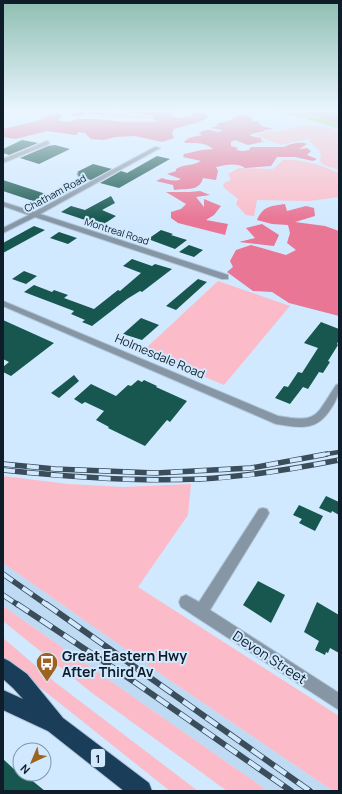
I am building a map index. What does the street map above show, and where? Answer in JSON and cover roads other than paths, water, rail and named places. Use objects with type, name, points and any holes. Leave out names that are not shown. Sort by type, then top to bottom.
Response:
[{"type":"highway","name":"1","points":[[3,668],[20,681],[56,725]]},
{"type":"highway","name":"1","points":[[3,700],[56,725],[141,791]]},
{"type":"street","points":[[3,161],[40,146]]},
{"type":"street","name":"Chatham Road","points":[[3,231],[157,148]]},
{"type":"street","name":"Montreal Road","points":[[3,204],[225,277]]},
{"type":"street","name":"Holmesdale Road","points":[[3,303],[276,420],[309,424],[317,420],[339,387]]},
{"type":"street","points":[[201,612],[264,513]]},
{"type":"street","name":"Devon Street","points":[[186,602],[339,702]]},
{"type":"railway","points":[[327,454],[339,452]]},
{"type":"railway","points":[[3,464],[55,469],[156,473],[251,468],[327,454]]},
{"type":"railway","points":[[321,455],[327,454]]},
{"type":"railway","points":[[3,470],[102,478],[175,480],[218,478],[253,474],[339,460]]},
{"type":"railway","points":[[3,574],[47,605]]},
{"type":"railway","points":[[3,595],[18,605]]},
{"type":"railway","points":[[17,604],[136,683],[291,791]]},
{"type":"railway","points":[[46,604],[310,791]]},
{"type":"place","name":"Great Eastern Hwy After Third Av","points":[[47,682]]}]
